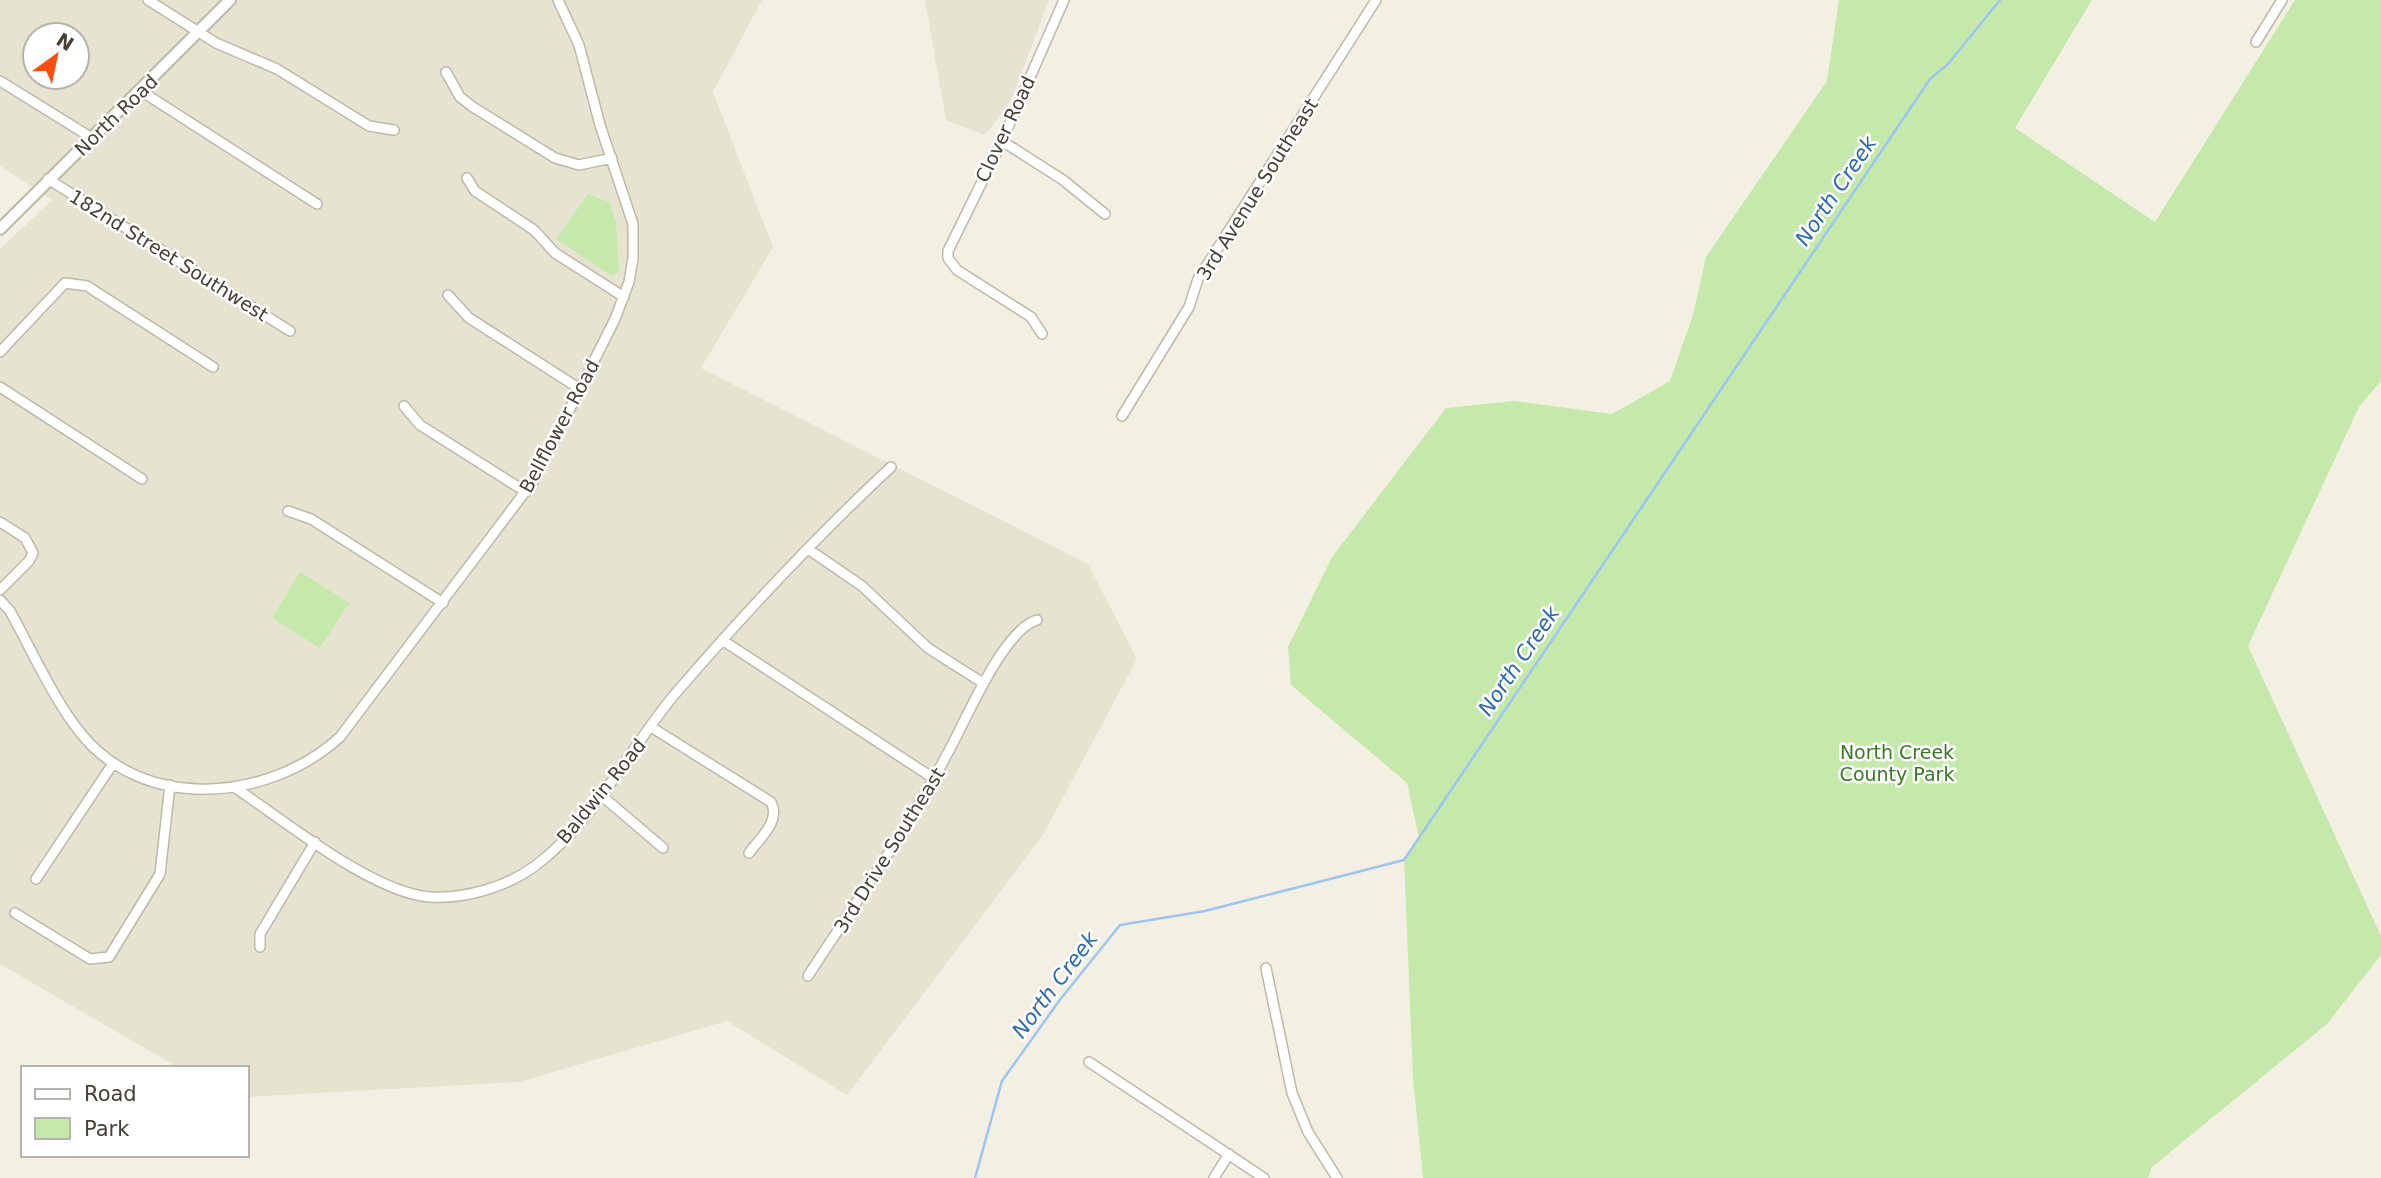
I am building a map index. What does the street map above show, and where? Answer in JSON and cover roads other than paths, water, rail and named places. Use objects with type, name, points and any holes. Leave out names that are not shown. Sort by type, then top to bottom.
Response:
[{"type":"street","points":[[148,0],[201,33],[277,69],[369,126],[394,130]]},
{"type":"street","name":"North Road","points":[[0,229],[48,179],[201,33],[230,0]]},
{"type":"street","name":"Bellflower Road","points":[[237,789],[285,772],[329,747],[350,725],[526,492],[624,297],[634,258],[634,224],[579,45],[558,0]]},
{"type":"street","name":"Clover Road","points":[[1042,334],[1031,317],[957,270],[948,258],[949,244],[1002,141],[1065,0]]},
{"type":"street","name":"3rd Avenue Southeast","points":[[1122,416],[1189,307],[1198,279],[1376,0]]},
{"type":"street","points":[[2256,42],[2282,0]]},
{"type":"street","points":[[446,72],[456,91],[473,107],[555,158],[579,165],[612,158]]},
{"type":"street","points":[[0,81],[92,138]]},
{"type":"street","points":[[141,91],[317,204]]},
{"type":"street","points":[[1002,141],[1063,180],[1105,214]]},
{"type":"street","points":[[467,178],[475,191],[534,230],[555,253],[624,297]]},
{"type":"street","name":"182nd Street Southwest","points":[[48,179],[290,331]]},
{"type":"street","points":[[0,352],[65,283],[87,286],[213,367]]},
{"type":"street","points":[[448,295],[468,318],[580,389]]},
{"type":"street","points":[[0,387],[142,479]]},
{"type":"street","points":[[404,405],[420,425],[526,492]]},
{"type":"street","name":"Baldwin Road","points":[[237,789],[315,842],[397,889],[429,897],[459,895],[499,886],[523,874],[558,846],[602,796],[651,727],[722,640],[891,467]]},
{"type":"street","points":[[288,511],[311,519],[443,603]]},
{"type":"street","points":[[0,522],[25,538],[33,552],[29,561],[0,590]]},
{"type":"street","points":[[808,549],[862,586],[928,648],[983,682]]},
{"type":"street","points":[[0,600],[79,731],[112,765],[147,780],[170,785],[218,791],[237,789]]},
{"type":"street","name":"3rd Drive Southeast","points":[[808,976],[936,780],[983,682],[1019,630],[1037,620]]},
{"type":"street","points":[[722,640],[936,780]]},
{"type":"street","points":[[651,727],[771,802],[775,819],[749,853]]},
{"type":"street","points":[[36,879],[112,765]]},
{"type":"street","points":[[15,913],[90,959],[109,957],[160,874],[170,785]]},
{"type":"street","points":[[602,796],[663,848]]},
{"type":"street","points":[[260,947],[260,934],[315,842]]},
{"type":"street","points":[[1266,968],[1292,1093],[1308,1132],[1337,1178]]},
{"type":"street","points":[[1089,1062],[1264,1178]]},
{"type":"street","points":[[1214,1178],[1229,1154]]},
{"type":"waterway","name":"North Creek","points":[[975,1178],[1002,1081],[1059,1001],[1120,925],[1205,911],[1404,860],[1930,79],[1948,64],[2000,0]]},
{"type":"park label","name":"North Creek County Park","points":[[1897,763]]}]
